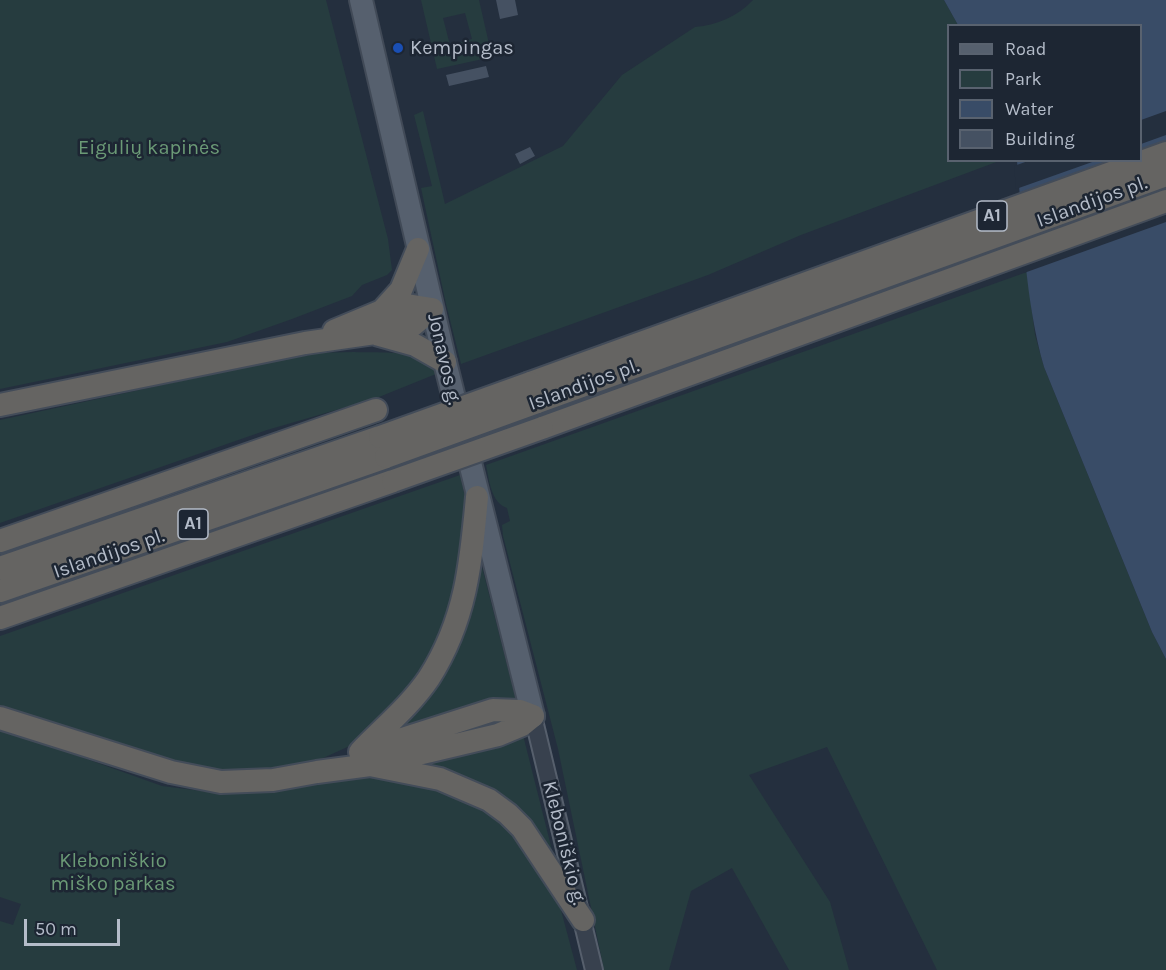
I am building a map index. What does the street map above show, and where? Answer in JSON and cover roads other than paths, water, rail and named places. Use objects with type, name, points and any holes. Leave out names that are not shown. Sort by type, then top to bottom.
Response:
[{"type":"highway","name":"Islandijos pl.","points":[[0,591],[383,447],[822,288],[1166,153]]},
{"type":"highway","name":"Islandijos pl.","points":[[822,288],[1166,175]]},
{"type":"highway","points":[[1,618],[393,482],[1166,201]]},
{"type":"highway","points":[[382,311],[401,290],[418,249]]},
{"type":"highway","points":[[305,343],[382,311],[407,305],[432,309]]},
{"type":"highway","points":[[0,405],[305,343],[374,334],[413,325],[432,309]]},
{"type":"highway","points":[[374,334],[415,345],[445,362]]},
{"type":"highway","points":[[7,537],[376,410]]},
{"type":"highway","name":"Islandijos pl.","points":[[5,562],[383,447]]},
{"type":"highway","points":[[365,759],[429,678],[448,641],[462,608],[471,566],[477,497]]},
{"type":"highway","points":[[0,718],[171,772],[221,782],[273,780],[317,772],[365,759],[493,710],[520,711],[533,716]]},
{"type":"highway","points":[[365,759],[440,779],[489,800],[508,814],[522,828],[583,920]]},
{"type":"main road","name":"Jonavos g.","points":[[361,0],[477,497],[533,716]]},
{"type":"street","name":"Kleboniškio g.","points":[[533,716],[594,970]]},
{"type":"water","points":[[944,0],[1166,0],[1166,659],[1152,632],[1044,367],[1029,290],[1017,162],[1142,162],[1142,24],[957,24]]},
{"type":"place","name":"Kempingas","points":[[398,48]]},
{"type":"park label","name":"Eigulių kapinės","points":[[149,148]]},
{"type":"park label","name":"Kleboniškio miško parkas","points":[[113,872]]}]
